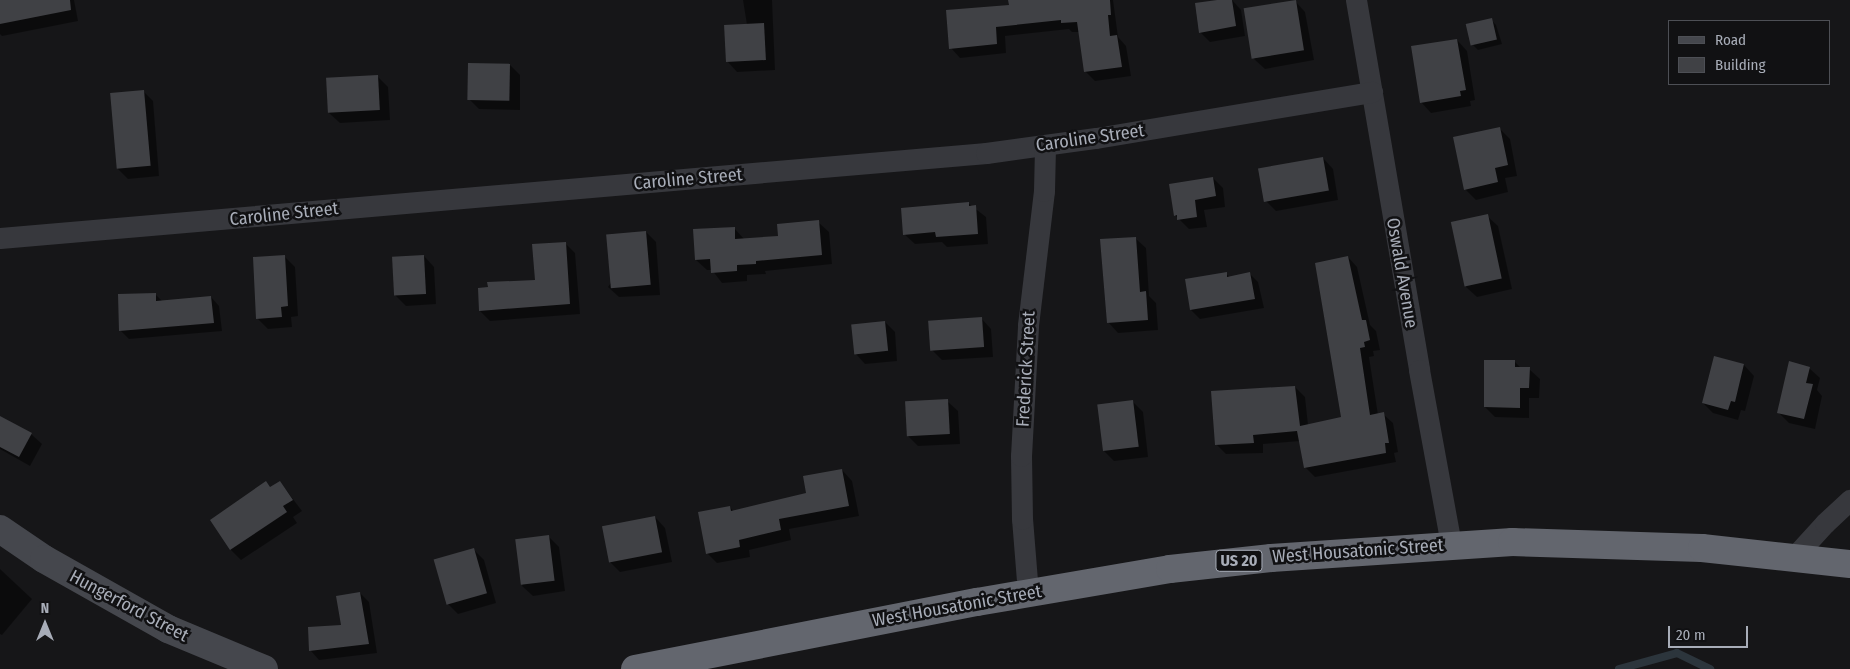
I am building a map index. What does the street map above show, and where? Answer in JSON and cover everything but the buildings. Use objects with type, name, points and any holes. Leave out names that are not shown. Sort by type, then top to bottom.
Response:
[{"type":"highway","name":"West Housatonic Street","points":[[635,669],[796,636],[1028,593],[1170,570],[1271,558],[1512,542],[1702,548],[1850,564]]},
{"type":"street","name":"Oswald Avenue","points":[[1356,0],[1416,354],[1451,545]]},
{"type":"street","name":"Caroline Street","points":[[0,238],[917,159],[1045,146],[1372,92]]},
{"type":"street","name":"Frederick Street","points":[[1028,593],[1022,519],[1021,456],[1028,325],[1044,191],[1045,146]]},
{"type":"street","points":[[1794,557],[1825,522],[1850,500]]},
{"type":"street","name":"Hungerford Street","points":[[0,529],[44,559],[129,609],[176,633],[264,669]]},
{"type":"waterway","points":[[1619,669],[1677,653],[1710,669]]}]
